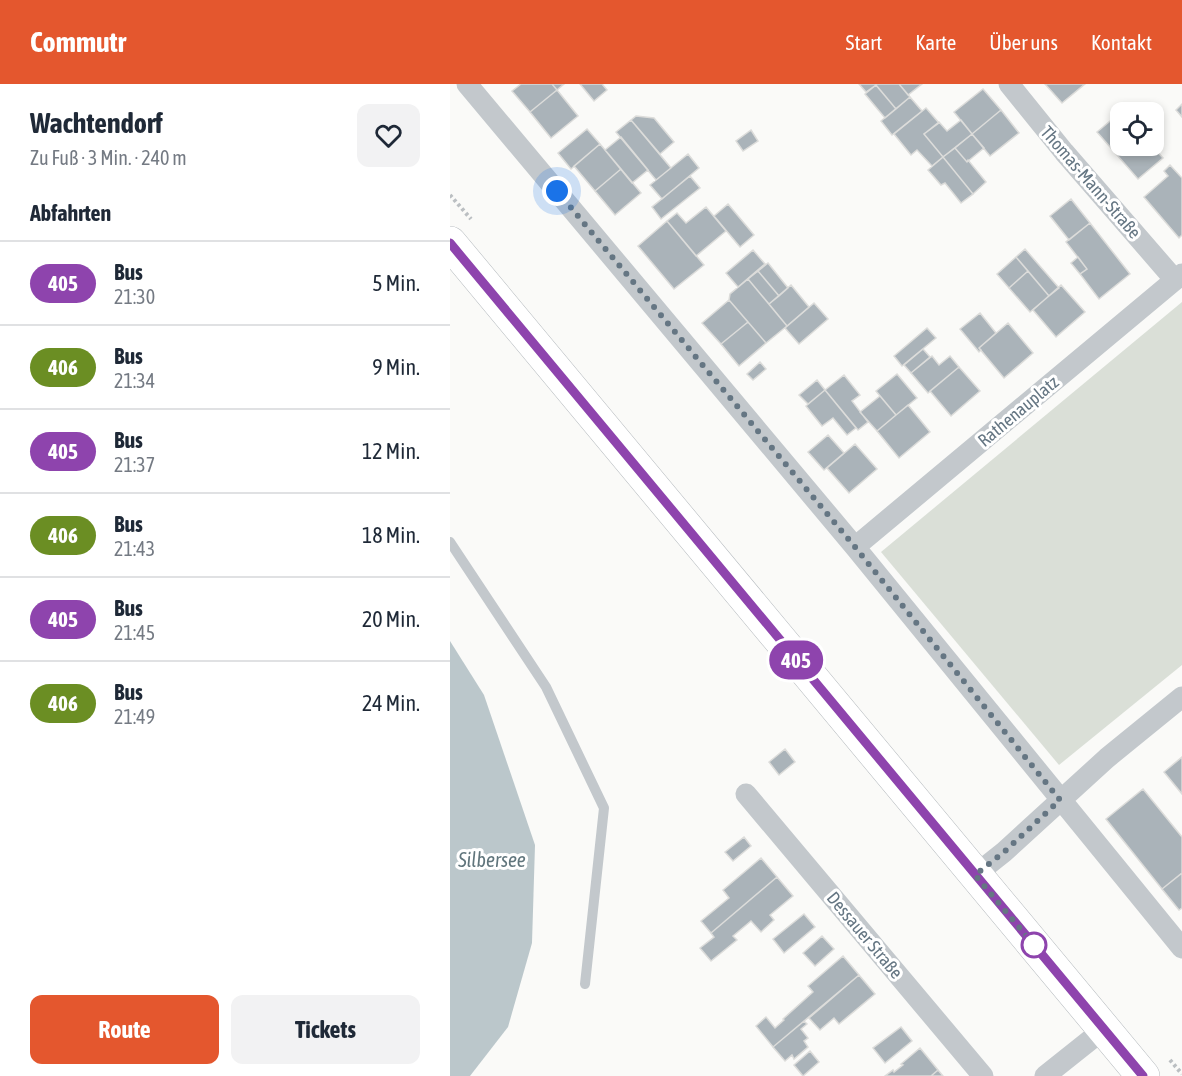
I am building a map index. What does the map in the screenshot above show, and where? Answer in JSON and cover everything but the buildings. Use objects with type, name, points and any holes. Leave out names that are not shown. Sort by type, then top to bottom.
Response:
[{"type":"main road","points":[[450,243],[1143,1076]]},
{"type":"street","points":[[467,84],[855,547],[1182,948]]},
{"type":"street","name":"Thomas-Mann-Straße","points":[[1009,84],[1065,152],[1179,277]]},
{"type":"street","name":"Rathenauplatz","points":[[855,547],[1179,277]]},
{"type":"street","points":[[975,875],[1004,852],[1107,758],[1182,697]]},
{"type":"street","name":"Dessauer Straße","points":[[747,794],[983,1076]]},
{"type":"street","points":[[1045,1076],[1104,1029]]},
{"type":"lane","points":[[450,542],[546,687],[604,808],[585,984]]},
{"type":"shaded area","points":[[1182,302],[1182,665],[1059,765],[881,552]]},
{"type":"water","name":"Silbersee","points":[[450,641],[484,695],[535,845],[532,943],[508,1027],[470,1076],[450,1076]]},
{"type":"bus line","name":"405","points":[[450,243],[1143,1076]]},
{"type":"route","points":[[557,191],[855,547],[1060,800],[1004,852],[975,875],[1034,945]]}]
